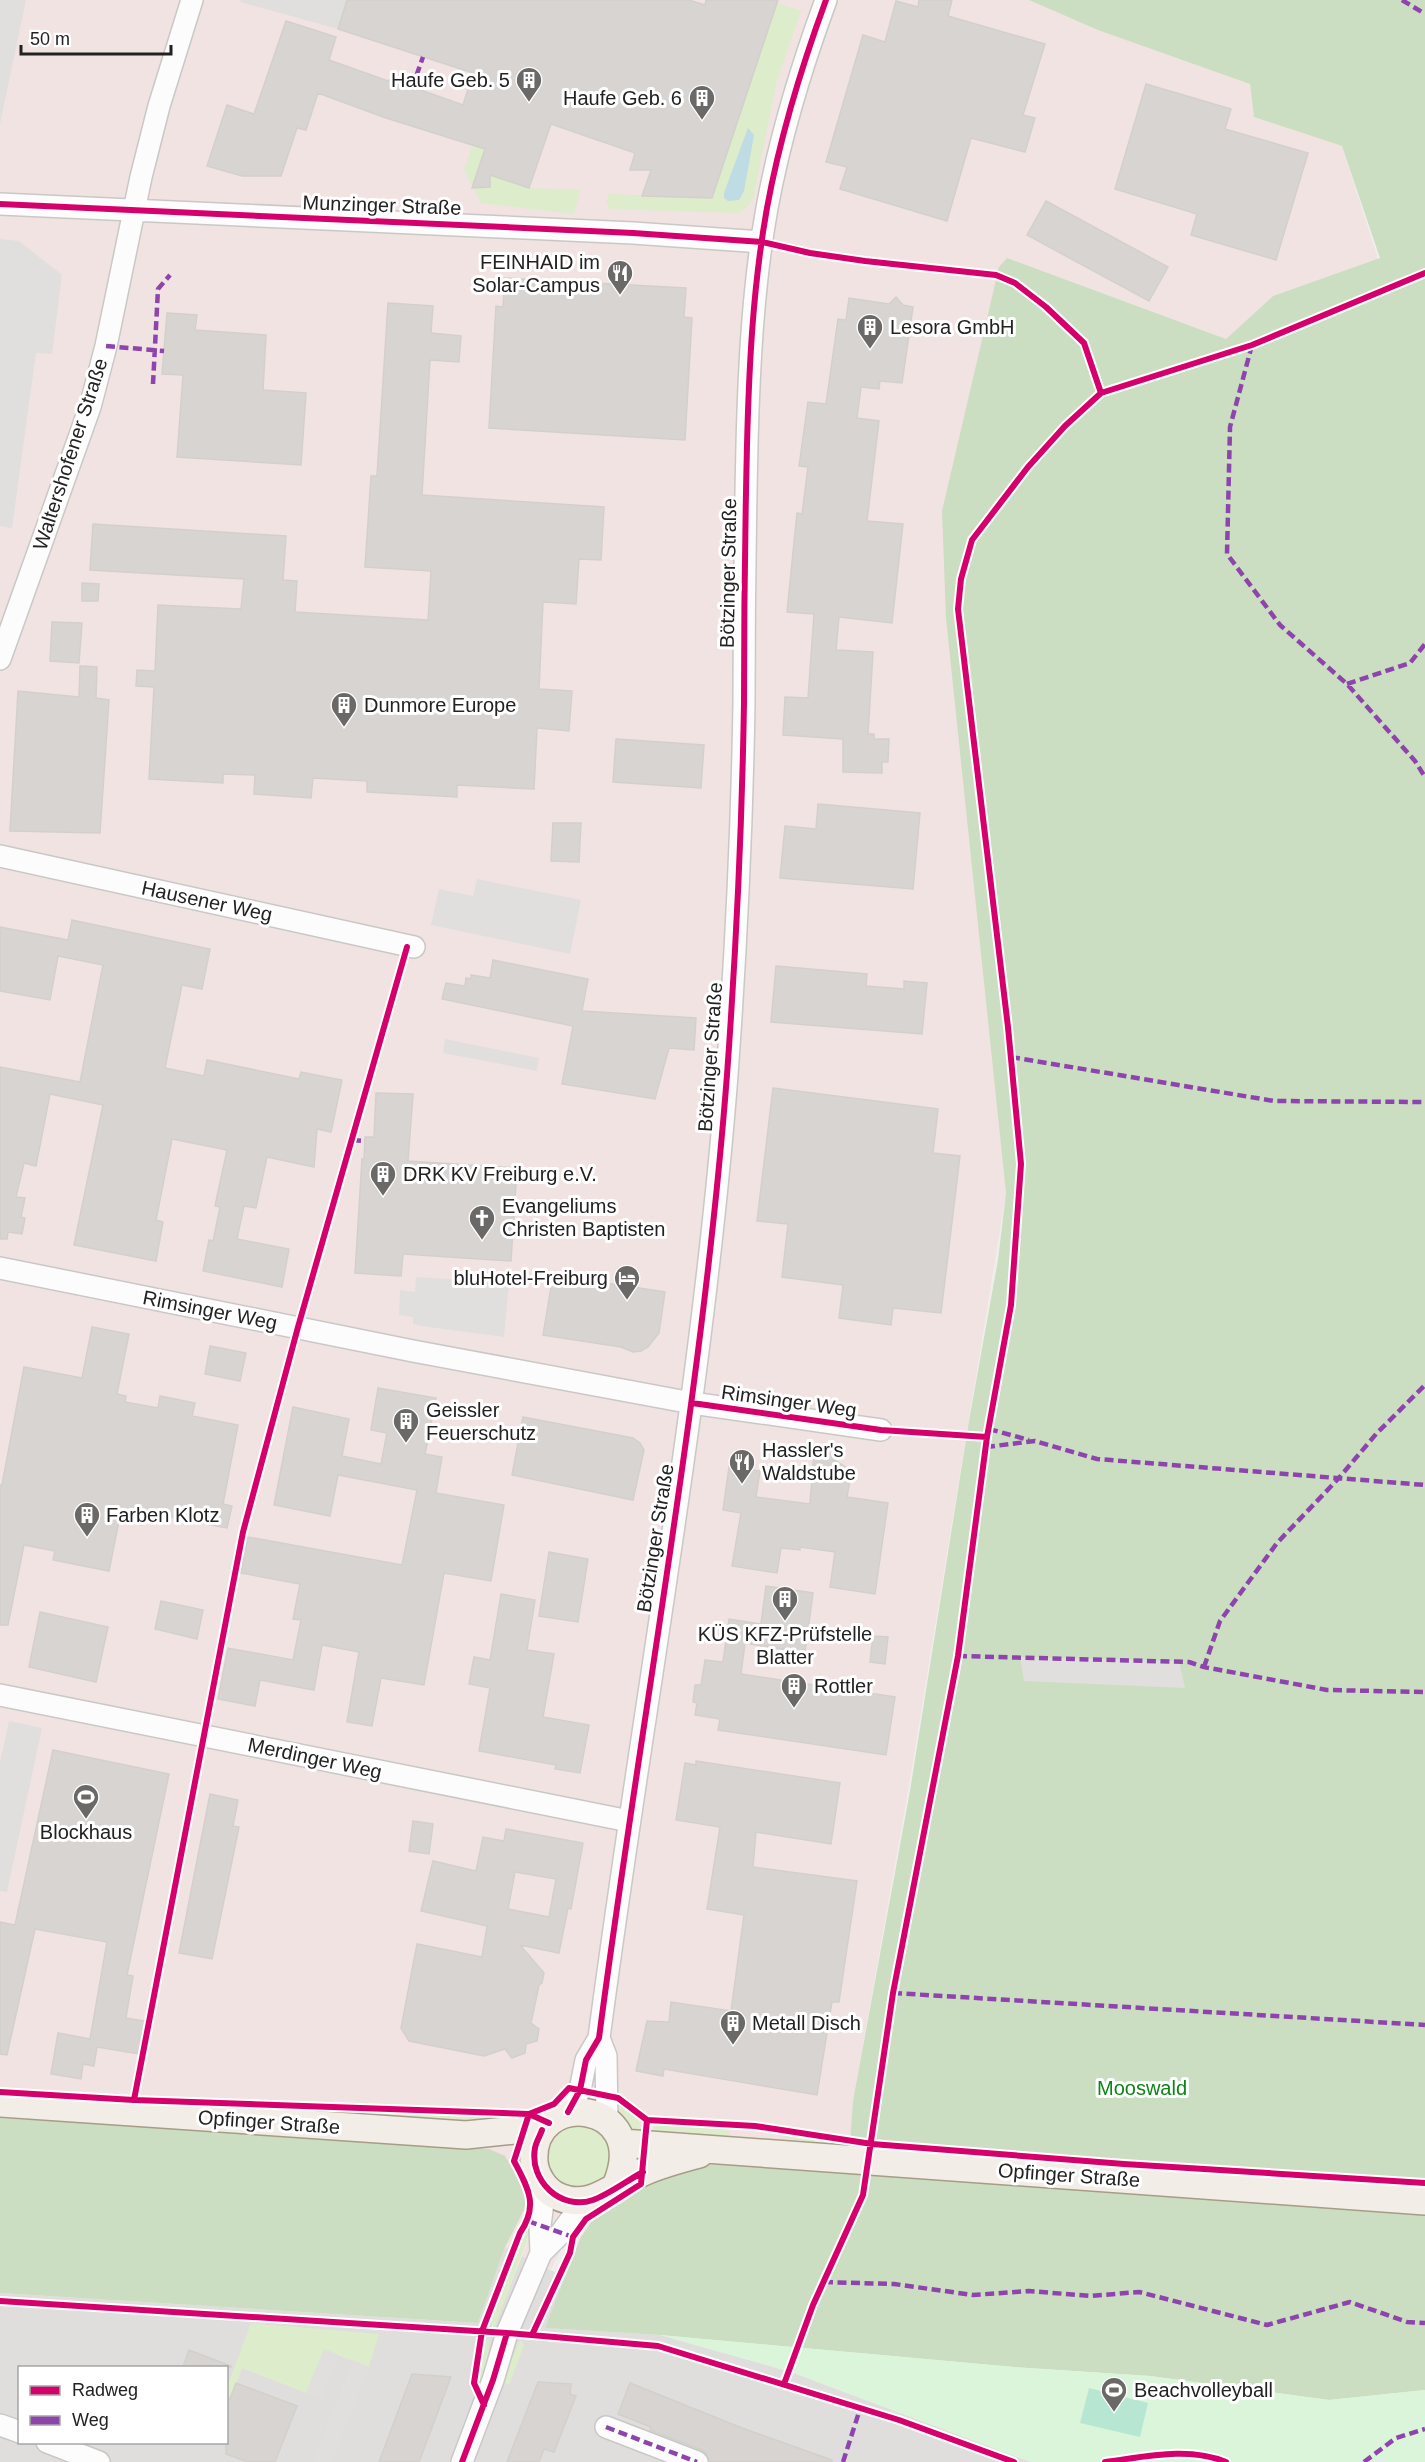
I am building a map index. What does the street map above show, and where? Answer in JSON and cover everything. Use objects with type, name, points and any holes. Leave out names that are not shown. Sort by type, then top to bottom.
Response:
[{"type":"main road","name":"Opfinger Straße","points":[[0,2103],[466,2135],[525,2129],[542,2130]]},
{"type":"main road","points":[[539,2175],[535,2147],[542,2130],[559,2116],[568,2112],[594,2114],[607,2121],[622,2143],[625,2159],[616,2186]]},
{"type":"main road","name":"Opfinger Straße","points":[[466,2135],[517,2151],[564,2200],[579,2202],[593,2200],[643,2172],[712,2151]]},
{"type":"main road","name":"Opfinger Straße","points":[[622,2143],[1425,2200]]},
{"type":"street","name":"Waltershofener Straße","points":[[0,659],[90,407],[106,346],[132,211],[159,106],[192,0]]},
{"type":"street","name":"Bötzinger Straße","points":[[568,2112],[580,2090],[586,2060],[599,2038],[709,1273],[727,1074],[742,830],[748,416],[752,330],[762,242],[777,164],[794,96],[826,0]]},
{"type":"street","name":"Munzinger Straße","points":[[0,204],[633,233],[762,242]]},
{"type":"street","name":"Hausener Weg","points":[[0,856],[414,947]]},
{"type":"street","name":"Rimsinger Weg","points":[[0,1268],[413,1351],[692,1403],[881,1430]]},
{"type":"street","name":"Merdinger Weg","points":[[0,1695],[629,1821]]},
{"type":"street","name":"Bötzinger Straße","points":[[599,2038],[606,2056],[607,2121]]},
{"type":"street","points":[[539,2175],[541,2253]]},
{"type":"street","points":[[462,2462],[493,2379],[507,2333],[541,2253],[561,2233],[574,2215],[593,2200]]},
{"type":"street","points":[[0,2425],[18,2431]]},
{"type":"street","points":[[606,2427],[697,2462]]},
{"type":"street","points":[[52,2444],[99,2462]]},
{"type":"shaded area","points":[[0,0],[1042,0],[1250,84],[1254,117],[1342,146],[1378,259],[1273,296],[1226,339],[1007,258],[992,1042],[1006,1193],[908,1791],[853,2101],[848,2168],[626,2200],[602,2214],[580,2239],[565,2277],[555,2272],[567,2249],[565,2242],[551,2269],[522,2256],[531,2231],[523,2234],[517,2251],[505,2247],[520,2218],[116,2124],[0,2118]]},
{"type":"shaded area","points":[[0,0],[26,0],[0,124]]},
{"type":"shaded area","points":[[241,0],[347,0],[338,29],[240,2]]},
{"type":"shaded area","points":[[0,239],[19,241],[62,275],[52,354],[36,353],[12,528],[0,526]]},
{"type":"shaded area","points":[[477,879],[581,900],[570,954],[431,925],[439,889],[473,896]]},
{"type":"shaded area","points":[[445,1039],[539,1058],[537,1071],[443,1053]]},
{"type":"shaded area","points":[[416,1277],[509,1283],[504,1337],[421,1326],[413,1324],[413,1317],[399,1315],[400,1290],[415,1292]]},
{"type":"shaded area","points":[[1020,1657],[1179,1661],[1185,1688],[1024,1681]]},
{"type":"shaded area","points":[[9,1721],[42,1728],[7,1892],[0,1891],[0,1762]]},
{"type":"shaded area","points":[[505,2247],[517,2251],[491,2322],[493,2329],[522,2256],[565,2277],[546,2328],[660,2335],[791,2372],[1031,2462],[0,2462],[0,2293],[478,2323]]},
{"type":"shaded area","points":[[324,2349],[339,2355],[321,2399],[306,2393]]},
{"type":"shaded area","points":[[353,2360],[369,2367],[332,2462],[313,2462]]},
{"type":"green space","name":"Mooswald","points":[[1029,0],[1425,0],[1425,2390],[1329,2400],[1150,2376],[1014,2367],[660,2335],[545,2328],[580,2239],[591,2222],[626,2200],[653,2179],[689,2164],[848,2168],[853,2101],[910,1791],[969,1421],[998,1260],[1006,1193],[946,618],[942,511],[999,267],[1007,258],[1226,339],[1273,296],[1380,258],[1342,146],[1254,117],[1250,84],[1098,30]]},
{"type":"green space","points":[[777,3],[801,11],[777,80],[753,199],[746,208],[738,213],[610,209],[606,201],[609,194],[712,198]]},
{"type":"green space","points":[[491,87],[505,92],[478,170],[529,188],[580,190],[574,214],[481,203],[464,170]]},
{"type":"green space","points":[[616,2102],[639,2118],[640,2137],[624,2123]]},
{"type":"green space","points":[[295,2110],[514,2119],[486,2124]]},
{"type":"green space","points":[[0,2118],[489,2149],[505,2156],[525,2191],[525,2208],[505,2247],[478,2323],[0,2293]]},
{"type":"green space","points":[[660,2124],[730,2129],[730,2134],[699,2138],[653,2139],[654,2127]]},
{"type":"green space","points":[[574,2126],[586,2126],[602,2135],[609,2145],[611,2157],[609,2169],[602,2179],[586,2188],[574,2188],[563,2183],[554,2174],[549,2163],[549,2151],[554,2140],[563,2131]]},
{"type":"green space","points":[[784,2133],[852,2145],[850,2148],[783,2138]]},
{"type":"green space","points":[[531,2230],[494,2329],[491,2322],[523,2234]]},
{"type":"green space","points":[[251,2323],[379,2334],[369,2367],[324,2350],[306,2393],[242,2368],[228,2406],[228,2384]]},
{"type":"green space","points":[[660,2335],[1014,2367],[1150,2376],[1329,2400],[1425,2390],[1425,2462],[1031,2462],[791,2372]]},
{"type":"green space","points":[[490,2339],[486,2374],[482,2387],[477,2381],[483,2342]]},
{"type":"green space","points":[[520,2339],[524,2345],[509,2385],[503,2382]]},
{"type":"green space","name":"Beachvolleyball","points":[[1089,2388],[1148,2403],[1140,2437],[1080,2423]]},
{"type":"water","points":[[748,128],[754,135],[744,191],[739,200],[728,201],[724,198],[724,193]]},
{"type":"building","points":[[347,0],[689,0],[705,5],[706,0],[778,0],[712,198],[642,196],[651,170],[630,170],[635,153],[551,124],[529,188],[490,175],[490,187],[472,188],[485,149],[386,118],[318,93],[306,130],[297,128],[281,176],[242,176],[207,166],[227,105],[254,114],[286,21],[336,37],[329,60],[463,105],[473,73],[338,29]]},
{"type":"building","points":[[919,0],[952,0],[948,16],[1045,44],[1023,115],[1035,118],[1025,152],[971,138],[947,221],[840,189],[847,167],[826,162],[863,35],[885,42],[896,1],[918,7]]},
{"type":"building","points":[[1146,84],[1231,109],[1225,129],[1308,153],[1276,260],[1191,235],[1197,214],[1115,189]]},
{"type":"building","points":[[1046,201],[1168,267],[1149,301],[1027,235]]},
{"type":"building","points":[[505,278],[686,288],[684,317],[692,318],[685,440],[489,428],[496,306],[503,307]]},
{"type":"building","points":[[896,297],[903,305],[913,307],[902,383],[880,381],[879,389],[861,387],[857,418],[879,421],[867,521],[903,524],[892,623],[839,617],[836,650],[873,652],[868,734],[874,734],[874,739],[889,739],[888,762],[882,762],[882,773],[843,772],[843,739],[783,735],[785,697],[808,698],[814,614],[787,612],[797,513],[802,514],[808,467],[799,466],[808,402],[826,404],[838,319],[846,320],[849,298],[889,304]]},
{"type":"building","points":[[388,303],[433,306],[431,333],[461,336],[459,362],[430,360],[422,495],[604,507],[601,560],[579,559],[576,604],[543,602],[539,689],[572,691],[569,731],[537,728],[534,789],[457,785],[457,797],[367,792],[367,781],[313,778],[311,798],[254,794],[255,775],[223,774],[223,783],[149,779],[154,687],[136,686],[137,670],[155,671],[158,605],[241,609],[244,579],[90,570],[93,524],[286,536],[283,580],[297,581],[295,612],[428,620],[431,571],[365,567],[371,476],[377,476]]},
{"type":"building","points":[[167,313],[197,315],[195,330],[266,335],[263,390],[306,393],[301,465],[177,457],[183,375],[162,374]]},
{"type":"building","points":[[82,583],[99,584],[98,601],[82,601]]},
{"type":"building","points":[[52,622],[82,623],[79,663],[50,661]]},
{"type":"building","points":[[80,666],[97,667],[96,698],[109,700],[100,833],[10,831],[18,691],[79,697]]},
{"type":"building","points":[[616,739],[704,745],[701,788],[613,782]]},
{"type":"building","points":[[818,804],[920,813],[913,889],[780,878],[785,826],[816,829]]},
{"type":"building","points":[[553,823],[581,823],[579,862],[551,861]]},
{"type":"building","points":[[72,920],[210,949],[202,989],[182,985],[165,1068],[204,1076],[207,1060],[299,1079],[301,1072],[342,1080],[331,1132],[317,1129],[314,1167],[267,1157],[256,1208],[244,1206],[237,1239],[289,1249],[282,1287],[203,1271],[209,1240],[213,1241],[220,1207],[215,1206],[227,1150],[172,1139],[156,1220],[163,1222],[156,1261],[74,1245],[103,1105],[50,1094],[36,1166],[24,1163],[16,1197],[25,1198],[21,1217],[25,1218],[22,1234],[8,1232],[7,1239],[0,1239],[0,1067],[80,1082],[103,965],[58,956],[50,1000],[0,991],[0,927],[68,940]]},
{"type":"building","points":[[493,960],[588,979],[582,1011],[696,1018],[694,1050],[669,1048],[655,1099],[562,1084],[573,1026],[442,999],[446,983],[465,986],[466,978],[471,979],[471,975],[490,978]]},
{"type":"building","points":[[776,966],[867,974],[866,986],[904,989],[904,981],[927,983],[922,1034],[771,1022]]},
{"type":"building","points":[[773,1088],[938,1109],[933,1153],[960,1156],[941,1313],[893,1308],[891,1325],[839,1318],[843,1285],[782,1277],[788,1224],[757,1221]]},
{"type":"building","points":[[376,1093],[413,1094],[408,1161],[517,1168],[511,1261],[403,1254],[401,1276],[355,1273],[362,1159],[364,1160],[365,1137],[374,1137]]},
{"type":"building","points":[[553,1275],[665,1292],[659,1333],[648,1347],[633,1352],[621,1347],[543,1335]]},
{"type":"building","points":[[92,1327],[129,1334],[117,1394],[126,1396],[125,1402],[158,1408],[160,1396],[195,1403],[192,1416],[238,1425],[223,1504],[232,1506],[227,1528],[144,1512],[142,1525],[119,1521],[109,1571],[53,1560],[55,1551],[24,1545],[8,1625],[0,1625],[0,1485],[2,1485],[24,1367],[82,1378]]},
{"type":"building","points":[[210,1346],[246,1353],[240,1381],[205,1374]]},
{"type":"building","points":[[378,1388],[436,1398],[425,1454],[442,1457],[436,1493],[504,1505],[491,1581],[444,1573],[424,1685],[381,1678],[372,1726],[347,1722],[359,1652],[322,1645],[314,1690],[260,1680],[255,1706],[218,1699],[228,1648],[293,1660],[301,1620],[293,1619],[300,1584],[241,1573],[248,1537],[402,1565],[417,1490],[338,1475],[330,1516],[274,1505],[293,1407],[349,1419],[342,1456],[381,1464],[387,1433],[371,1430]]},
{"type":"building","points":[[523,1417],[633,1438],[640,1443],[644,1450],[633,1500],[512,1475]]},
{"type":"building","points":[[814,1452],[833,1454],[833,1459],[847,1468],[851,1475],[847,1497],[888,1503],[875,1594],[830,1587],[835,1552],[800,1547],[800,1550],[781,1548],[777,1573],[732,1566],[741,1513],[723,1510],[729,1467],[760,1471],[756,1497],[810,1504]]},
{"type":"building","points":[[549,1552],[588,1559],[578,1622],[539,1616]]},
{"type":"building","name":"Rottler","points":[[766,1586],[813,1593],[805,1653],[745,1643],[741,1674],[895,1697],[886,1755],[718,1730],[720,1719],[695,1715],[697,1703],[693,1702],[695,1685],[701,1685],[705,1660],[723,1662],[729,1619],[761,1624]]},
{"type":"building","points":[[501,1594],[535,1600],[527,1650],[554,1654],[543,1717],[589,1725],[580,1773],[555,1769],[556,1765],[479,1751],[490,1688],[469,1684],[474,1657],[490,1660]]},
{"type":"building","points":[[161,1601],[203,1610],[197,1639],[155,1629]]},
{"type":"building","points":[[40,1612],[108,1627],[96,1682],[29,1667]]},
{"type":"building","points":[[873,1636],[888,1637],[885,1664],[870,1662]]},
{"type":"building","points":[[53,1750],[169,1774],[127,1975],[133,1976],[126,2018],[145,2021],[139,2054],[97,2047],[94,2066],[83,2064],[81,2079],[51,2074],[58,2033],[90,2039],[107,1942],[35,1929],[7,2055],[0,2054],[0,1922],[15,1925]]},
{"type":"building","points":[[696,1761],[840,1783],[831,1844],[756,1832],[753,1867],[857,1881],[839,2002],[832,2002],[817,2095],[664,2069],[663,2076],[636,2071],[647,2021],[669,2022],[671,2002],[731,2011],[744,1915],[707,1909],[720,1827],[676,1820],[685,1763],[696,1765]]},
{"type":"building","points":[[210,1794],[238,1800],[233,1826],[239,1827],[212,1959],[179,1953]]},
{"type":"building","points":[[413,1821],[433,1824],[429,1854],[409,1851]]},
{"type":"building","points":[[506,1829],[583,1843],[571,1909],[568,1908],[559,1953],[520,1945],[544,1973],[542,1983],[539,1985],[531,2023],[539,2029],[537,2041],[526,2044],[525,2053],[512,2058],[505,2049],[484,2056],[409,2041],[401,2028],[417,1944],[482,1957],[487,1926],[421,1911],[433,1861],[476,1871],[483,1837],[504,1841]],"holes":[[[515,1872],[556,1879],[549,1917],[508,1909]]]},
{"type":"building","points":[[189,2350],[231,2367],[228,2366],[183,2366]]},
{"type":"building","points":[[412,2374],[451,2377],[419,2462],[379,2462]]},
{"type":"building","points":[[538,2382],[571,2384],[570,2394],[576,2396],[554,2452],[544,2449],[539,2462],[507,2462]]},
{"type":"building","points":[[236,2383],[297,2406],[275,2462],[248,2462],[226,2454],[228,2404]]},
{"type":"building","points":[[630,2383],[742,2428],[832,2460],[832,2462],[709,2462],[707,2454],[702,2450],[650,2430],[651,2427],[618,2414]]},
{"type":"marked path","points":[[1402,0],[1425,14]]},
{"type":"marked path","points":[[412,88],[423,57]]},
{"type":"marked path","points":[[153,384],[158,289],[170,275]]},
{"type":"marked path","points":[[1252,345],[1230,427],[1227,554],[1280,625],[1347,684],[1415,761],[1425,777]]},
{"type":"marked path","points":[[106,346],[164,351]]},
{"type":"marked path","points":[[1347,684],[1410,663],[1425,644]]},
{"type":"marked path","points":[[1011,1057],[1274,1101],[1425,1102]]},
{"type":"marked path","points":[[352,1140],[365,1141]]},
{"type":"marked path","points":[[1204,1667],[1220,1621],[1277,1543],[1338,1479],[1377,1433],[1425,1385]]},
{"type":"marked path","points":[[989,1429],[1029,1440]]},
{"type":"marked path","points":[[986,1447],[1035,1441],[1097,1459],[1425,1485]]},
{"type":"marked path","points":[[958,1656],[1189,1662],[1204,1667],[1327,1690],[1425,1692]]},
{"type":"marked path","points":[[893,1993],[1425,2025]]},
{"type":"marked path","points":[[528,2221],[573,2237]]},
{"type":"marked path","points":[[824,2282],[894,2284],[973,2295],[1029,2291],[1091,2296],[1139,2292],[1267,2325],[1350,2302],[1407,2322],[1425,2323]]},
{"type":"marked path","points":[[843,2462],[860,2409]]},
{"type":"marked path","points":[[606,2427],[697,2462]]},
{"type":"marked path","points":[[1364,2462],[1396,2438],[1425,2429]]},
{"type":"cycle path","points":[[568,2112],[580,2090],[586,2060],[599,2038],[687,1437],[702,1317],[727,1075],[736,936],[743,750],[748,415],[755,296],[762,237],[778,155],[808,51],[826,0]]},
{"type":"cycle path","points":[[0,204],[633,233],[762,242],[810,253],[865,261],[996,275],[1015,283],[1046,307],[1084,343],[1101,393]]},
{"type":"cycle path","points":[[784,2384],[813,2305],[863,2195],[893,1993],[958,1656],[987,1437],[1011,1305],[1021,1164],[1008,1027],[958,609],[961,579],[972,540],[1028,467],[1065,426],[1101,393],[1252,345],[1425,273]]},
{"type":"cycle path","points":[[134,2100],[243,1532],[298,1327],[407,947]]},
{"type":"cycle path","points":[[692,1403],[881,1430],[987,1437]]},
{"type":"cycle path","points":[[529,2114],[554,2104],[569,2088],[618,2098],[647,2120],[755,2126],[872,2144],[1124,2164],[1425,2183]]},
{"type":"cycle path","points":[[0,2092],[134,2100],[529,2114],[549,2123]]},
{"type":"cycle path","points":[[484,2405],[474,2383],[482,2331],[529,2214],[527,2188],[514,2161],[529,2114]]},
{"type":"cycle path","points":[[532,2335],[570,2253],[573,2237],[586,2219],[641,2184],[647,2120]]},
{"type":"cycle path","points":[[542,2130],[535,2148],[534,2160],[537,2172],[542,2182],[559,2197],[581,2202],[593,2200],[643,2172]]},
{"type":"cycle path","points":[[0,2301],[507,2333],[658,2346],[899,2420],[1014,2462]]},
{"type":"cycle path","points":[[462,2462],[493,2380],[507,2333]]},
{"type":"cycle path","points":[[1105,2462],[1166,2454],[1197,2455],[1226,2462]]},
{"type":"place","name":"Haufe Geb. 5","points":[[529,103]]},
{"type":"place","name":"Haufe Geb. 6","points":[[702,121]]},
{"type":"place","name":"FEINHAID im Solar-Campus","points":[[620,296]]},
{"type":"place","name":"Lesora GmbH","points":[[870,350]]},
{"type":"place","name":"Dunmore Europe","points":[[344,728]]},
{"type":"place","name":"DRK KV Freiburg e.V.","points":[[383,1197]]},
{"type":"place","name":"Evangeliums Christen Baptisten","points":[[482,1241]]},
{"type":"place","name":"bluHotel-Freiburg","points":[[627,1301]]},
{"type":"place","name":"Geissler Feuerschutz","points":[[406,1444]]},
{"type":"place","name":"Hassler's Waldstube","points":[[742,1485]]},
{"type":"place","name":"Farben Klotz","points":[[87,1538]]},
{"type":"place","name":"KÜS KFZ-Prüfstelle Blatter","points":[[785,1622]]},
{"type":"place","name":"Rottler","points":[[794,1709]]},
{"type":"place","name":"Blockhaus","points":[[86,1820]]},
{"type":"place","name":"Metall Disch","points":[[733,2046]]},
{"type":"place","name":"Beachvolleyball","points":[[1114,2413]]}]
